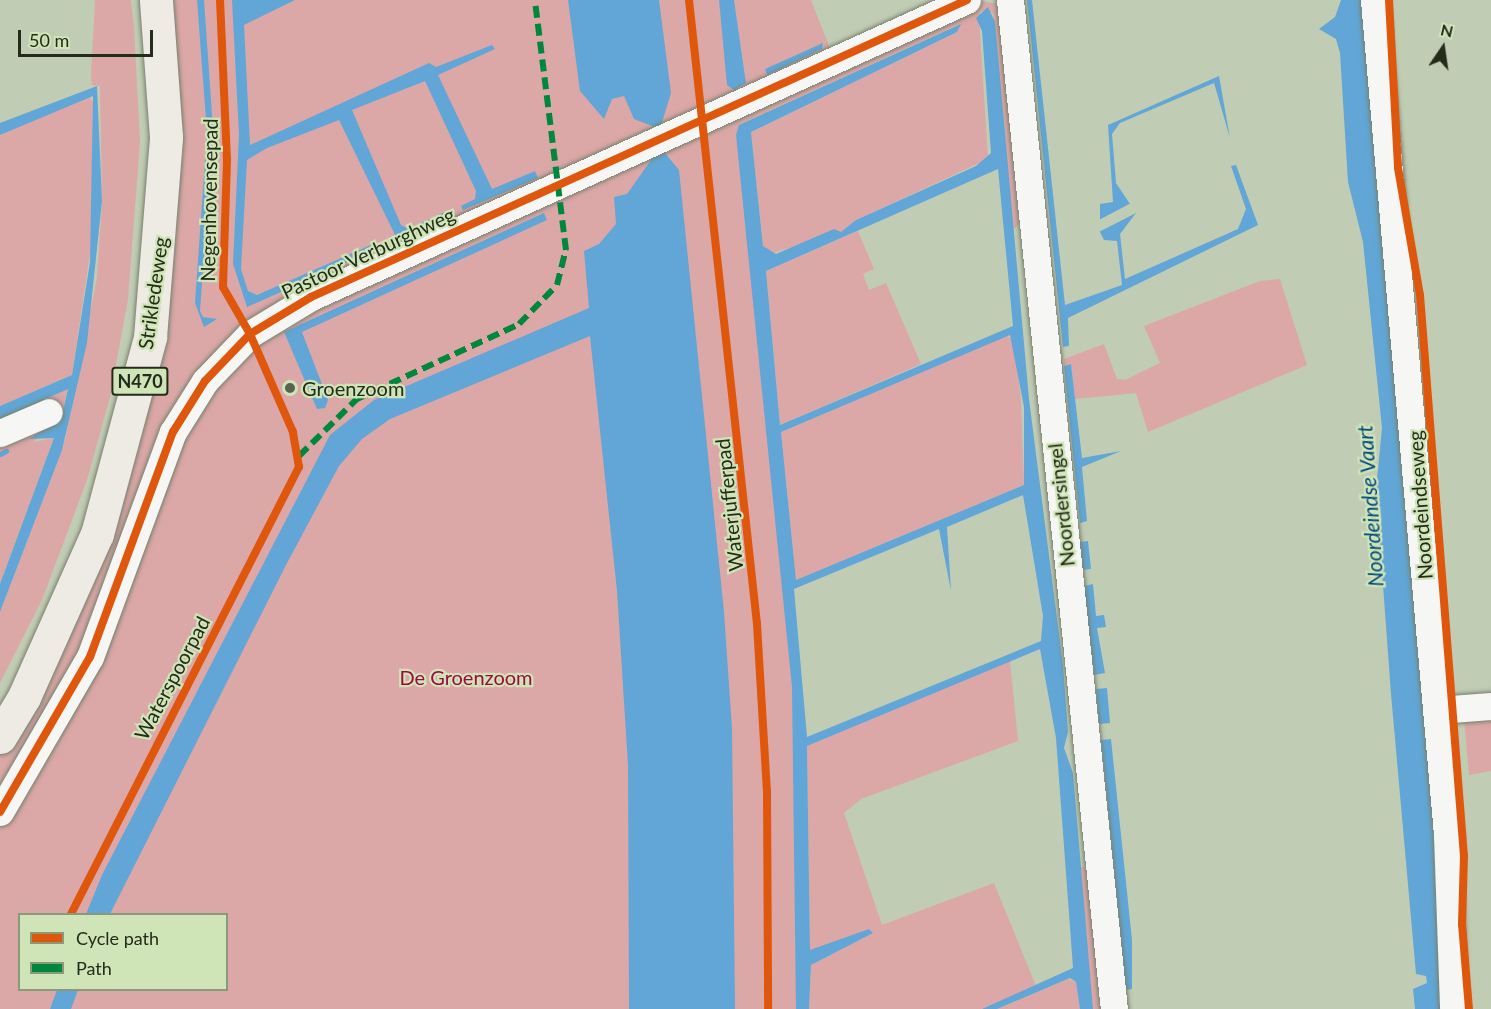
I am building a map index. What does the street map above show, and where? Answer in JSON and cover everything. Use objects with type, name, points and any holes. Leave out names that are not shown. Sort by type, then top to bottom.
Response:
[{"type":"main road","name":"Strikledeweg","points":[[0,696],[78,525],[130,330],[144,139],[135,0]]},
{"type":"main road","name":"Strikledeweg","points":[[0,737],[24,697],[97,534],[150,337],[166,137],[156,0]]},
{"type":"street","name":"Pastoor Verburghweg","points":[[0,812],[90,657],[174,432],[205,381],[250,334],[311,297],[967,0]]},
{"type":"street","name":"Noordersingel","points":[[1010,0],[1114,1009]]},
{"type":"street","name":"Noordeindseweg","points":[[1374,0],[1437,710],[1453,1009]]},
{"type":"street","points":[[0,433],[49,412]]},
{"type":"street","points":[[1437,710],[1491,706]]},
{"type":"green space","points":[[95,0],[131,0],[140,142],[128,299],[110,397],[87,480],[42,600],[0,683],[0,612],[65,440],[97,278],[102,201],[100,86],[92,85],[91,77]]},
{"type":"green space","name":"De Groenzoom","points":[[162,0],[724,0],[746,83],[734,0],[811,0],[832,53],[979,1],[999,4],[1021,222],[1012,231],[993,13],[981,11],[979,17],[988,159],[856,220],[850,229],[770,254],[763,246],[751,132],[957,32],[958,25],[739,125],[797,646],[803,1009],[0,1009],[0,825],[95,625],[0,797],[0,745],[124,466]],"holes":[[[824,44],[822,49],[767,75],[765,69]]]},
{"type":"green space","points":[[87,94],[93,102],[92,240],[72,375],[0,406],[0,135]]},
{"type":"green space","points":[[858,231],[874,269],[863,274],[869,290],[886,283],[921,364],[780,425],[766,271]]},
{"type":"green space","points":[[1280,279],[1307,365],[1148,432],[1136,393],[1075,399],[1071,364],[1064,366],[1064,359],[1104,344],[1117,379],[1125,380],[1160,363],[1144,326],[1260,281]]},
{"type":"green space","points":[[1006,335],[1013,340],[1021,399],[1024,485],[796,580],[781,432]]},
{"type":"green space","points":[[68,388],[61,420],[33,442],[54,438],[0,584],[0,419]]},
{"type":"green space","points":[[1010,661],[1018,741],[861,799],[844,813],[882,925],[994,883],[1036,986],[982,1009],[809,1009],[811,965],[873,933],[810,951],[807,746]]},
{"type":"green space","points":[[1491,713],[1491,771],[1469,775],[1464,719]]},
{"type":"green space","points":[[1080,867],[1091,868],[1106,1009],[1093,1009]]},
{"type":"green space","points":[[1068,979],[1076,982],[1080,1009],[997,1009]]},
{"type":"water","points":[[197,0],[204,0],[213,129],[200,311],[203,317],[217,319],[204,327],[195,303],[207,133]]},
{"type":"water","points":[[232,0],[295,0],[244,25],[250,145],[429,63],[436,67],[492,45],[495,49],[438,75],[492,189],[535,171],[538,178],[463,210],[461,206],[475,199],[476,191],[425,81],[352,110],[401,225],[408,229],[447,211],[450,216],[397,239],[339,120],[267,148],[247,160],[241,269],[248,291],[257,295],[373,244],[375,250],[247,307],[233,264],[239,135]]},
{"type":"water","points":[[568,0],[659,0],[671,93],[660,129],[634,119],[624,96],[612,99],[604,119],[580,91]]},
{"type":"water","points":[[719,0],[734,0],[746,83],[734,90],[727,85]]},
{"type":"water","points":[[1027,0],[1032,0],[1065,305],[1122,285],[1117,241],[1104,240],[1100,232],[1100,204],[1113,202],[1108,125],[1219,76],[1230,138],[1214,83],[1120,123],[1112,134],[1116,183],[1136,213],[1120,234],[1125,279],[1238,229],[1246,209],[1231,166],[1236,165],[1258,225],[1068,318],[1069,346],[1063,347]]},
{"type":"water","points":[[1341,0],[1361,0],[1413,565],[1433,816],[1440,1009],[1415,1009],[1413,989],[1427,983],[1426,976],[1416,974],[1391,694],[1376,490],[1382,428],[1363,242],[1348,182],[1340,53],[1336,39],[1319,29],[1335,17]]},
{"type":"water","points":[[988,7],[995,22],[1029,399],[1063,665],[1068,732],[1064,748],[1073,773],[1093,1009],[1080,1009],[1076,982],[1070,978],[997,1009],[982,1009],[1073,968],[1056,738],[1040,649],[807,746],[810,950],[869,929],[873,933],[811,965],[809,1009],[796,1009],[792,687],[736,135],[739,125],[961,24],[957,32],[751,132],[763,246],[776,254],[834,229],[841,232],[856,220],[976,166],[991,153],[982,31],[976,18]],"holes":[[[998,169],[1013,326],[780,425],[766,271]],[[1010,335],[1024,407],[1024,485],[796,580],[781,432]],[[1023,495],[1043,616],[1041,641],[807,737],[794,589],[939,529],[951,591],[947,527]]]},
{"type":"water","points":[[823,43],[822,49],[767,75],[765,69]]},
{"type":"water","points":[[97,86],[102,201],[87,343],[62,450],[0,612],[0,584],[54,438],[29,439],[61,420],[68,389],[0,419],[0,406],[72,375],[90,262],[93,96],[0,135],[0,123]]},
{"type":"water","points":[[664,152],[679,170],[724,612],[732,728],[735,1009],[629,1009],[628,765],[617,591],[590,336],[390,419],[362,439],[339,466],[286,565],[111,913],[86,913],[102,875],[330,435],[374,400],[589,308],[584,251],[599,244],[616,224],[614,197],[627,194],[656,153]]},
{"type":"water","points":[[544,213],[547,220],[302,332],[328,400],[325,408],[317,409],[284,332]]},
{"type":"water","points":[[1071,364],[1082,458],[1121,451],[1082,467],[1087,521],[1080,523],[1064,366]]},
{"type":"water","points":[[1088,541],[1091,569],[1082,570],[1080,542]]},
{"type":"water","points":[[1093,584],[1096,616],[1104,615],[1106,627],[1097,628],[1105,673],[1094,675],[1084,586]]},
{"type":"water","points":[[1107,688],[1110,723],[1099,724],[1096,689]]},
{"type":"water","points":[[1111,739],[1132,940],[1132,989],[1126,990],[1101,740]]},
{"type":"water","points":[[57,991],[78,991],[71,1009],[50,1009]]},
{"type":"pier","points":[[1135,201],[1136,213],[1097,233],[1097,221]]},
{"type":"waterway","points":[[0,454],[6,451]]},
{"type":"marked path","points":[[299,456],[357,399],[519,324],[557,285],[566,250],[535,0]]},
{"type":"cycle path","name":"Negenhovensepad","points":[[72,913],[299,467],[293,432],[250,334],[223,287],[227,160],[220,0]]},
{"type":"cycle path","name":"Waterjufferpad","points":[[689,0],[757,624],[767,791],[768,1009]]},
{"type":"cycle path","points":[[0,812],[90,657],[173,432],[205,381],[250,334],[311,297],[967,0]]},
{"type":"cycle path","points":[[1389,0],[1398,168],[1420,295],[1464,856],[1462,924],[1469,1009]]},
{"type":"place","name":"Groenzoom","points":[[290,388]]},
{"type":"water label","name":"Noordeindse Vaart","points":[[1370,506]]}]
